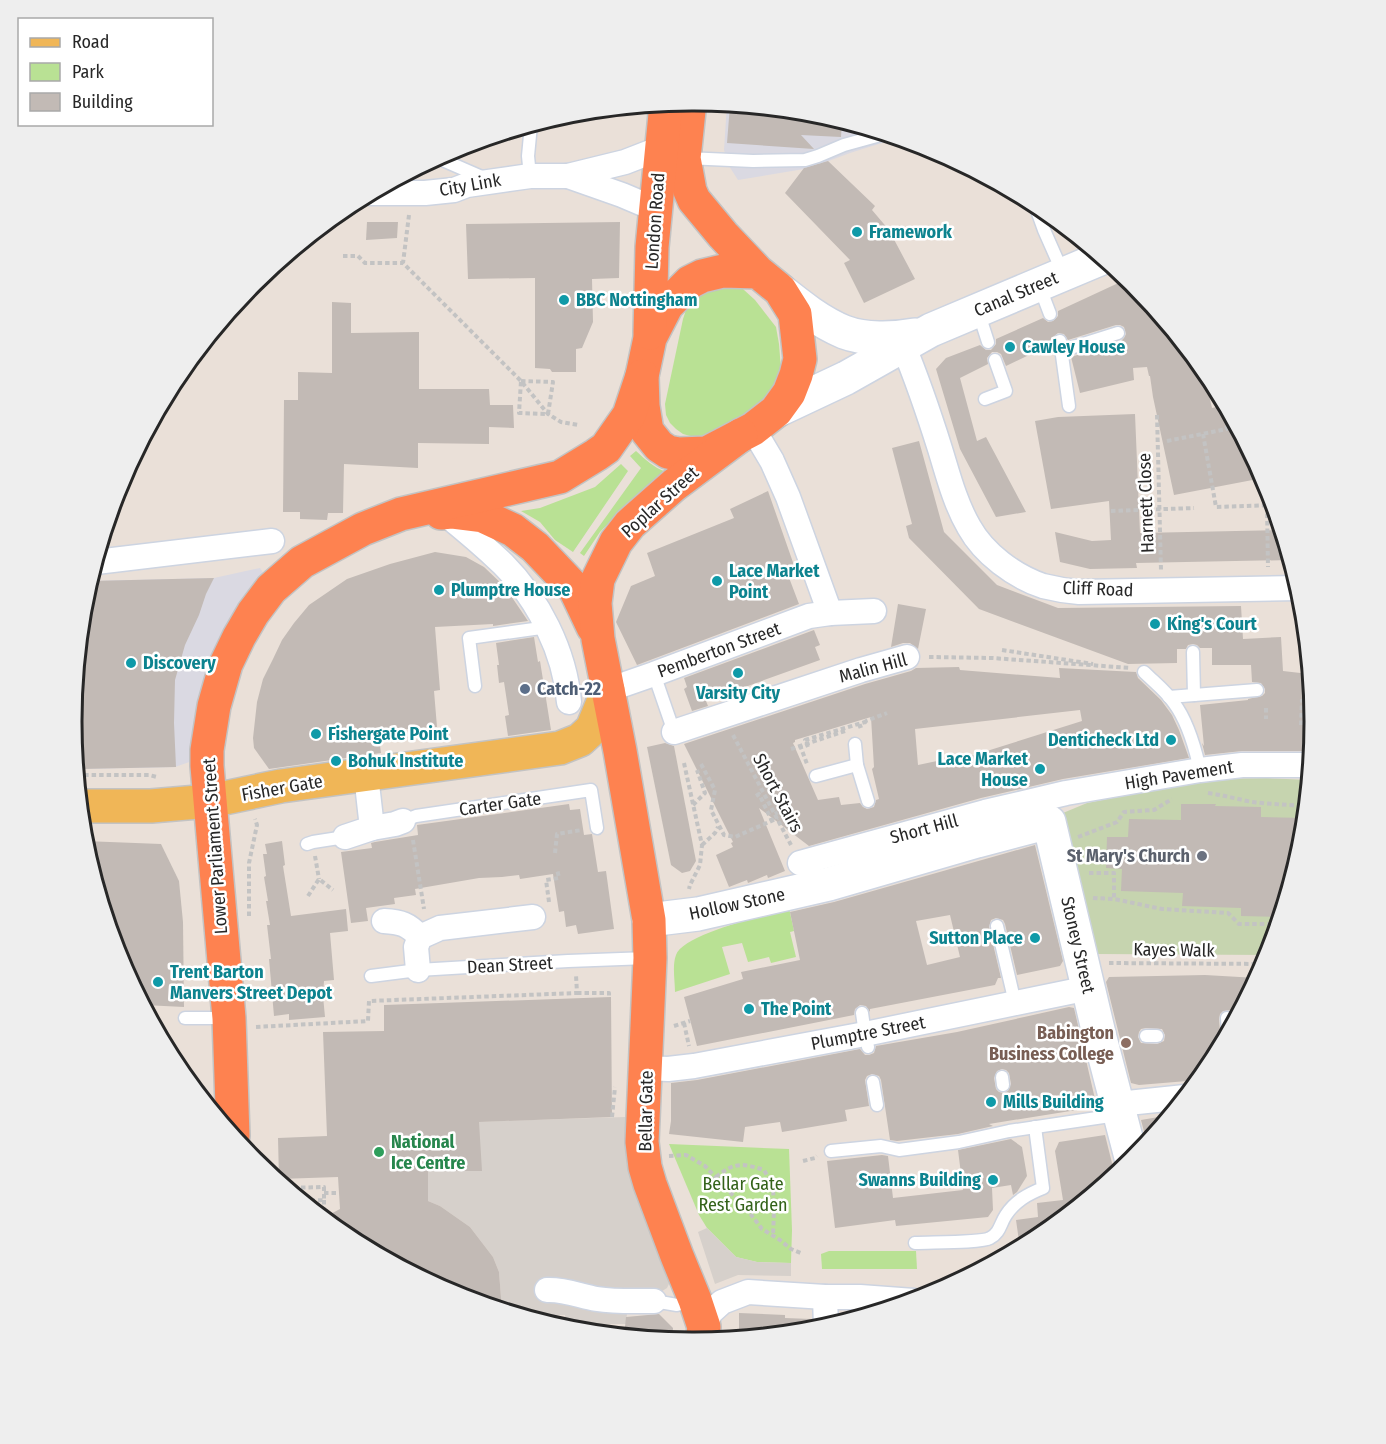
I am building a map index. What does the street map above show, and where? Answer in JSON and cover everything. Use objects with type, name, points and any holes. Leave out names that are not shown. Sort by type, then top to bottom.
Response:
[{"type":"highway","name":"London Road","points":[[650,338],[655,209],[687,111]]},
{"type":"highway","name":"London Road","points":[[667,112],[673,153],[694,201],[723,235],[769,281]]},
{"type":"highway","points":[[723,271],[769,281],[795,314],[800,359],[789,393],[756,425],[707,453],[678,454],[668,452],[647,431],[642,376],[650,338],[667,306],[690,282],[702,276],[723,271]]},
{"type":"highway","name":"Lower Parliament Street","points":[[233,1123],[229,1018],[207,750],[214,706],[226,664],[238,637],[271,589],[302,562],[363,529],[400,514],[560,477],[596,455],[606,448],[629,415],[642,376]]},
{"type":"highway","name":"Poplar Street","points":[[608,690],[598,639],[595,603],[598,579],[616,542],[630,524],[674,485],[756,425]]},
{"type":"highway","points":[[400,514],[451,512],[483,516],[513,530],[535,547],[575,589],[598,639]]},
{"type":"highway","points":[[608,690],[649,920]]},
{"type":"highway","name":"Bellar Gate","points":[[649,920],[650,958],[642,1142],[645,1167],[700,1323]]},
{"type":"main road","name":"Fisher Gate","points":[[89,806],[151,806],[210,801],[281,786],[560,748],[580,740],[592,729],[608,690]]},
{"type":"street","name":"City Link","points":[[388,193],[454,190],[467,185],[530,176],[568,176],[673,153]]},
{"type":"street","name":"City Link","points":[[568,176],[655,209]]},
{"type":"street","name":"Canal Street","points":[[756,425],[917,338],[978,310],[1051,291],[1095,262]]},
{"type":"street","name":"Canal Street","points":[[769,281],[815,316],[846,332],[887,339],[913,336],[917,338]]},
{"type":"street","name":"Cliff Road","points":[[917,338],[917,382],[952,491],[969,527],[995,558],[1010,569],[1043,585],[1079,592],[1289,588]]},
{"type":"street","points":[[756,425],[788,496],[830,613]]},
{"type":"street","points":[[444,513],[505,566],[526,593],[548,627],[562,663],[569,702]]},
{"type":"street","points":[[104,561],[272,541]]},
{"type":"street","name":"Pemberton Street","points":[[608,690],[809,616],[874,612]]},
{"type":"street","name":"Malin Hill","points":[[675,732],[907,657]]},
{"type":"street","name":"High Pavement","points":[[1057,819],[1200,781],[1242,765],[1302,765]]},
{"type":"street","points":[[366,775],[372,828]]},
{"type":"street","name":"Short Hill","points":[[800,863],[883,855],[974,815],[1057,819]]},
{"type":"street","name":"Hollow Stone","points":[[649,920],[684,916],[829,884],[883,855],[940,859],[1057,819]]},
{"type":"street","name":"Stoney Street","points":[[1057,819],[1086,976],[1108,1038],[1119,1109],[1129,1150]]},
{"type":"street","name":"Carter Gate","points":[[345,837],[372,828],[395,824],[408,830]]},
{"type":"street","points":[[418,970],[416,947],[423,935],[440,928],[533,917]]},
{"type":"street","points":[[384,921],[398,922],[423,935]]},
{"type":"street","name":"Plumptre Street","points":[[646,1068],[668,1069],[694,1066],[1015,1003],[1086,976]]},
{"type":"street","points":[[1119,1109],[1173,1099]]},
{"type":"street","points":[[547,1290],[563,1290],[601,1299],[654,1301]]},
{"type":"street","points":[[700,1323],[722,1302],[748,1292],[890,1300]]},
{"type":"street","points":[[825,1297],[826,1318]]},
{"type":"lane","points":[[530,134],[528,156],[530,176]]},
{"type":"lane","points":[[673,153],[753,161],[805,160],[870,138]]},
{"type":"lane","points":[[449,163],[490,181]]},
{"type":"lane","points":[[1041,220],[1044,230],[1051,291]]},
{"type":"lane","points":[[978,310],[988,342]]},
{"type":"lane","points":[[1069,406],[1060,346],[1118,333]]},
{"type":"lane","points":[[985,399],[1006,391],[995,360]]},
{"type":"lane","points":[[475,686],[469,638],[548,627]]},
{"type":"lane","points":[[1193,652],[1194,695]]},
{"type":"lane","points":[[1144,672],[1169,697],[1179,711],[1196,753],[1200,781]]},
{"type":"lane","points":[[654,674],[675,732]]},
{"type":"lane","points":[[1169,697],[1257,690]]},
{"type":"lane","points":[[855,744],[857,765],[868,801]]},
{"type":"lane","points":[[816,776],[857,765]]},
{"type":"lane","name":"Carter Gate","points":[[408,830],[416,816],[591,790],[597,828]]},
{"type":"lane","name":"Carter Gate","points":[[307,844],[345,837]]},
{"type":"lane","points":[[997,926],[1015,1003]]},
{"type":"lane","name":"Dean Street","points":[[371,976],[418,970],[650,958]]},
{"type":"lane","points":[[185,1018],[229,1018]]},
{"type":"lane","points":[[873,1082],[877,1105]]},
{"type":"lane","points":[[831,1151],[881,1146],[899,1150],[959,1142],[1009,1126],[1035,1127],[1119,1109]]},
{"type":"lane","points":[[915,1243],[989,1239],[1000,1230],[1005,1217],[1014,1205],[1026,1195],[1043,1188],[1035,1127]]},
{"type":"lane","points":[[654,1301],[677,1305],[700,1323]]},
{"type":"path","points":[[403,264],[409,214]]},
{"type":"path","points":[[343,256],[358,256],[365,263],[403,264],[521,381],[548,414],[561,422],[578,425]]},
{"type":"path","points":[[521,381],[553,382],[548,414]]},
{"type":"path","points":[[521,381],[519,413],[548,414]]},
{"type":"path","name":"Harnett Close","points":[[1157,415],[1162,590]]},
{"type":"path","points":[[1167,441],[1227,429],[1226,425]]},
{"type":"path","points":[[1203,434],[1216,507],[1264,506]]},
{"type":"path","points":[[1111,511],[1194,508]]},
{"type":"path","points":[[1267,515],[1268,589]]},
{"type":"path","points":[[1002,650],[1093,663],[1106,667]]},
{"type":"path","name":"Malin Hill","points":[[907,657],[992,658],[1115,667]]},
{"type":"path","points":[[1301,725],[1302,699]]},
{"type":"path","points":[[1266,708],[1266,719]]},
{"type":"path","points":[[792,749],[865,724],[887,713]]},
{"type":"path","name":"Short Stairs","points":[[733,735],[800,863]]},
{"type":"path","points":[[701,764],[715,790],[711,810],[724,835],[735,837],[772,821],[780,812],[756,759]]},
{"type":"path","points":[[684,763],[702,845],[700,865],[690,885],[684,916]]},
{"type":"path","points":[[693,805],[705,793],[697,770]]},
{"type":"path","points":[[85,775],[150,775],[160,778]]},
{"type":"path","points":[[1200,781],[1222,795],[1254,805],[1297,807]]},
{"type":"path","points":[[756,795],[759,794],[772,821]]},
{"type":"path","points":[[1057,819],[1117,822],[1124,812],[1154,810],[1180,794]]},
{"type":"path","points":[[249,922],[249,863],[257,825]]},
{"type":"path","points":[[702,845],[719,826]]},
{"type":"path","points":[[408,830],[423,935]]},
{"type":"path","points":[[555,853],[557,834],[580,831]]},
{"type":"path","points":[[533,917],[551,914],[546,880],[559,878],[557,869]]},
{"type":"path","points":[[1082,873],[1114,873],[1114,899]]},
{"type":"path","points":[[308,896],[319,879],[333,890]]},
{"type":"path","points":[[1088,898],[1114,899],[1162,909],[1228,913],[1239,924],[1269,924]]},
{"type":"path","name":"Kayes Walk","points":[[1086,976],[1253,965]]},
{"type":"path","points":[[576,973],[577,993]]},
{"type":"path","points":[[279,1026],[369,1021],[369,1001],[577,993],[609,993],[609,997]]},
{"type":"path","points":[[680,1024],[690,1021]]},
{"type":"path","points":[[672,1156],[686,1155],[705,1166],[762,1229],[791,1249],[803,1254]]},
{"type":"path","points":[[803,1161],[815,1158]]},
{"type":"path","points":[[716,1177],[726,1169],[746,1164],[764,1170],[772,1186],[773,1236]]},
{"type":"path","points":[[298,1188],[324,1187],[324,1208]]},
{"type":"path","points":[[324,1193],[339,1192]]},
{"type":"path","points":[[314,1200],[324,1200]]},
{"type":"shaded area","points":[[726,113],[812,123],[884,142],[810,168],[738,180],[729,166],[724,150]]},
{"type":"shaded area","name":"Discovery","points":[[260,568],[268,580],[198,759],[175,767],[85,769],[82,722],[84,682],[88,642],[99,581],[214,578]]},
{"type":"shaded area","points":[[625,1117],[629,1170],[638,1202],[672,1278],[667,1288],[627,1313],[626,1324],[594,1324],[574,1321],[565,1319],[565,1315],[548,1315],[501,1301],[499,1272],[493,1257],[470,1227],[440,1206],[428,1201],[422,1171],[471,1122]]},
{"type":"shaded area","points":[[707,1228],[736,1257],[757,1262],[791,1263],[791,1276],[738,1275],[715,1284],[698,1232]]},
{"type":"green space","points":[[729,283],[743,289],[755,300],[776,327],[781,369],[767,403],[711,435],[694,437],[676,429],[666,415],[665,404],[683,319],[687,307],[705,289]]},
{"type":"green space","points":[[636,451],[653,466],[666,472],[619,512],[600,532],[584,556],[580,553],[641,468],[630,456]]},
{"type":"green space","points":[[621,464],[628,471],[573,552],[555,540],[540,522],[521,511],[540,508],[595,487]]},
{"type":"green space","points":[[1209,779],[1300,780],[1292,841],[1283,880],[1257,955],[1097,954],[1063,813],[1087,803]]},
{"type":"green space","points":[[789,908],[794,931],[790,932],[796,957],[771,963],[769,957],[748,962],[742,943],[722,947],[730,974],[675,992],[675,959],[682,947],[709,933]]},
{"type":"green space","name":"Bellar Gate Rest Garden","points":[[669,1144],[789,1149],[791,1263],[757,1262],[736,1257],[707,1228],[699,1215]]},
{"type":"green space","points":[[829,1251],[916,1251],[917,1269],[822,1269],[821,1254]]},
{"type":"building","points":[[729,113],[773,117],[841,130],[841,137],[801,135],[814,149],[727,143]]},
{"type":"building","name":"Framework","points":[[828,161],[875,206],[872,210],[889,230],[915,279],[864,303],[844,263],[850,260],[785,193],[804,168]]},
{"type":"building","points":[[367,222],[398,222],[397,238],[366,240]]},
{"type":"building","name":"BBC Nottingham","points":[[620,222],[619,278],[592,279],[593,322],[582,348],[576,349],[576,372],[552,372],[550,369],[535,368],[535,278],[468,279],[466,224]]},
{"type":"building","points":[[1118,283],[1152,319],[1201,383],[1209,397],[1212,408],[1216,407],[1241,452],[1253,480],[1174,495],[1147,367],[1133,368],[1134,380],[1080,393],[1071,357],[1121,341],[1126,334],[1124,327],[1116,325],[1068,340],[1064,334],[1058,333],[1053,337],[1052,344],[1006,366],[1001,354],[992,352],[987,358],[988,364],[960,378],[977,441],[986,437],[1026,512],[996,517],[960,449],[936,369],[946,358],[980,345],[986,350],[991,350],[996,344],[996,339],[1043,318],[1048,322],[1053,321],[1058,316],[1058,311]]},
{"type":"building","points":[[332,302],[351,303],[351,333],[419,332],[419,389],[489,389],[490,405],[513,405],[514,428],[489,427],[489,444],[418,443],[418,468],[344,464],[343,513],[328,513],[327,520],[300,519],[300,512],[283,512],[284,400],[298,400],[298,372],[332,373]]},
{"type":"building","points":[[1135,414],[1140,533],[1272,530],[1282,560],[1136,563],[1137,568],[1090,569],[1060,562],[1055,532],[1092,541],[1111,540],[1109,501],[1051,509],[1035,421],[1058,417]]},
{"type":"building","points":[[919,441],[944,532],[997,585],[1058,608],[1241,606],[1243,639],[1281,637],[1283,671],[1301,673],[1304,722],[1303,751],[1242,751],[1205,755],[1200,705],[1248,700],[1262,696],[1265,689],[1261,683],[1252,682],[1251,665],[1212,665],[1212,648],[1200,648],[1193,644],[1188,645],[1186,649],[1177,649],[1177,663],[1128,664],[979,609],[909,538],[906,526],[912,524],[892,448]]},
{"type":"building","name":"Lace Market Point","points":[[768,491],[796,571],[788,575],[799,604],[637,665],[616,622],[631,586],[655,576],[647,553],[734,518],[730,509]]},
{"type":"building","points":[[435,552],[466,557],[484,567],[505,587],[528,621],[493,626],[493,624],[435,627],[440,690],[434,691],[437,727],[378,731],[381,753],[269,769],[254,748],[257,702],[263,679],[282,640],[294,623],[309,605],[347,579]]},
{"type":"building","name":"Discovery","points":[[214,578],[185,645],[175,680],[176,767],[85,769],[82,722],[84,682],[88,642],[99,581]]},
{"type":"building","points":[[898,604],[926,609],[918,649],[910,643],[891,647]]},
{"type":"building","name":"Varsity City","points":[[814,630],[820,645],[815,647],[820,660],[706,701],[708,706],[692,711],[684,689],[687,687],[684,678]]},
{"type":"building","name":"Catch-22","points":[[534,637],[551,730],[508,736],[505,716],[509,715],[504,682],[499,683],[496,643]]},
{"type":"building","points":[[959,667],[960,670],[1060,678],[1059,668],[1136,672],[1138,678],[1161,700],[1172,715],[1189,758],[1063,779],[981,798],[809,846],[759,808],[785,871],[768,878],[767,875],[748,883],[747,880],[729,887],[716,855],[733,847],[731,843],[733,842],[684,744],[916,668]],"holes":[[[1080,710],[1082,721],[939,766],[937,761],[918,765],[915,729]],[[871,717],[874,767],[872,769],[879,799],[876,800],[874,807],[867,809],[860,803],[841,805],[839,797],[818,800],[793,743],[795,740]]]},
{"type":"building","points":[[665,743],[674,746],[696,861],[690,871],[682,873],[671,865],[647,747]]},
{"type":"building","points":[[569,804],[570,810],[580,809],[584,835],[592,834],[598,872],[606,871],[614,929],[578,934],[576,925],[566,927],[564,911],[559,912],[553,874],[520,879],[519,875],[479,878],[415,889],[416,895],[394,898],[395,904],[366,908],[368,921],[351,923],[341,852],[372,848],[371,843],[418,835],[417,825]]},
{"type":"building","name":"St Mary's Church","points":[[1181,804],[1261,807],[1261,817],[1296,818],[1283,880],[1271,917],[1241,916],[1241,908],[1182,906],[1183,893],[1121,891],[1122,869],[1106,868],[1107,837],[1128,837],[1129,819],[1181,820]]},
{"type":"building","points":[[94,841],[161,844],[179,881],[183,922],[184,1007],[152,1005],[129,956],[115,918]]},
{"type":"building","points":[[282,841],[285,865],[283,866],[291,916],[346,909],[348,931],[330,933],[334,980],[324,981],[325,1017],[289,1020],[289,1014],[274,1016],[267,925],[270,925],[263,854],[267,854],[265,844]]},
{"type":"building","points":[[1035,845],[1063,961],[1060,966],[1017,975],[1005,924],[1003,920],[996,918],[991,920],[989,927],[1001,978],[998,978],[995,985],[870,1009],[870,1012],[866,1006],[860,1005],[855,1009],[854,1015],[697,1046],[684,997],[743,979],[741,972],[800,960],[790,912],[834,902]],"holes":[[[950,915],[960,957],[927,965],[916,921]]]},
{"type":"building","points":[[1205,975],[1247,977],[1231,1011],[1223,1011],[1220,1014],[1220,1030],[1186,1081],[1139,1085],[1131,1083],[1106,982],[1109,977]],"holes":[[[1146,1028],[1162,1029],[1165,1035],[1164,1041],[1157,1044],[1141,1043],[1138,1037],[1141,1029]]]},
{"type":"building","name":"National Ice Centre","points":[[611,997],[612,1117],[479,1122],[482,1171],[428,1171],[428,1201],[440,1206],[470,1227],[493,1257],[499,1272],[501,1301],[423,1270],[388,1251],[331,1214],[340,1209],[338,1177],[288,1179],[279,1171],[278,1138],[327,1136],[323,1032],[384,1031],[384,1005]]},
{"type":"building","points":[[1069,1007],[1074,1008],[1095,1099],[1089,1108],[989,1124],[993,1126],[958,1134],[897,1141],[890,1140],[881,1080],[879,1076],[872,1074],[865,1080],[869,1106],[845,1110],[847,1121],[782,1132],[780,1122],[745,1127],[743,1142],[669,1134],[671,1083],[860,1049],[865,1055],[869,1055],[874,1053],[876,1046],[957,1032]],"holes":[[[1006,1070],[1009,1073],[1011,1084],[1008,1091],[1003,1093],[996,1089],[994,1078],[997,1071]]]},
{"type":"building","points":[[1158,1117],[1144,1133],[1141,1120]]},
{"type":"building","points":[[1105,1135],[1113,1166],[1065,1206],[1019,1238],[1016,1220],[1038,1217],[1037,1203],[1063,1200],[1055,1151],[1059,1142]]},
{"type":"building","points":[[1011,1139],[1022,1147],[1027,1176],[1013,1195],[1011,1185],[992,1188],[993,1210],[988,1217],[896,1226],[895,1220],[835,1228],[827,1161],[888,1156],[893,1198],[963,1190],[958,1150]]},
{"type":"building","points":[[739,1313],[785,1315],[785,1318],[811,1319],[811,1321],[773,1327],[739,1330]]},
{"type":"building","points":[[659,1314],[673,1328],[673,1331],[625,1328],[626,1317]]},
{"type":"place","name":"Framework","points":[[857,232]]},
{"type":"place","name":"BBC Nottingham","points":[[564,300]]},
{"type":"place","name":"Cawley House","points":[[1010,347]]},
{"type":"place","name":"Lace Market Point","points":[[717,581]]},
{"type":"place","name":"Plumptre House","points":[[439,590]]},
{"type":"place","name":"King's Court","points":[[1155,624]]},
{"type":"place","name":"Discovery","points":[[131,663]]},
{"type":"place","name":"Varsity City","points":[[738,673]]},
{"type":"place","name":"Catch-22","points":[[525,689]]},
{"type":"place","name":"Fishergate Point","points":[[316,734]]},
{"type":"place","name":"Denticheck Ltd","points":[[1171,740]]},
{"type":"place","name":"Bohuk Institute","points":[[336,761]]},
{"type":"place","name":"Lace Market House","points":[[1040,769]]},
{"type":"place","name":"St Mary's Church","points":[[1202,856]]},
{"type":"place","name":"Sutton Place","points":[[1035,938]]},
{"type":"place","name":"Trent Barton Manvers Street Depot","points":[[158,982]]},
{"type":"place","name":"The Point","points":[[749,1009]]},
{"type":"place","name":"Babington Business College","points":[[1126,1043]]},
{"type":"place","name":"Mills Building","points":[[991,1102]]},
{"type":"place","name":"National Ice Centre","points":[[379,1152]]},
{"type":"place","name":"Swanns Building","points":[[993,1180]]}]
